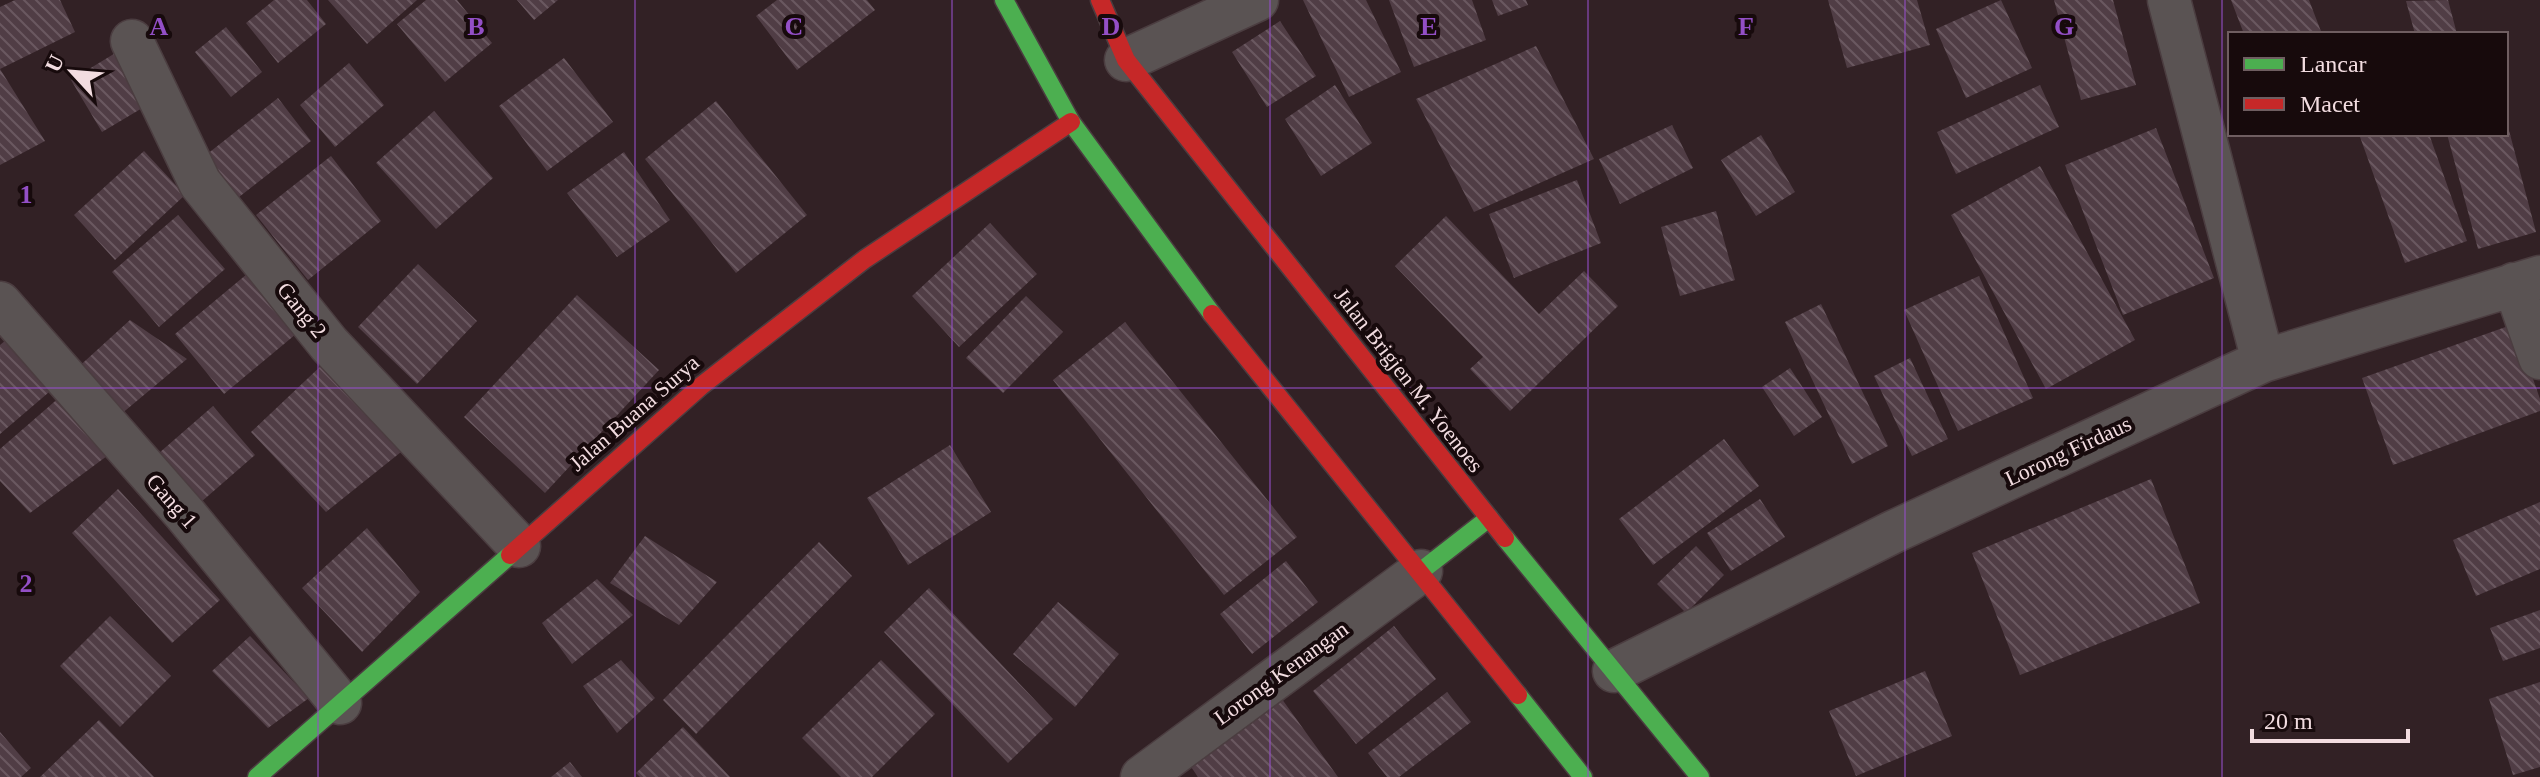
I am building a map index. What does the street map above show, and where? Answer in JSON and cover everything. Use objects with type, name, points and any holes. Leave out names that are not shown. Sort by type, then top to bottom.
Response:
[{"type":"main road","points":[[1004,0],[1071,122],[1289,413],[1421,571],[1583,777]]},
{"type":"main road","name":"Jalan Brigjen M. Yoenoes","points":[[1100,0],[1126,60],[1489,518],[1700,777]]},
{"type":"main road","name":"Jalan Buana Surya","points":[[257,777],[429,629],[701,386],[840,278],[1071,122]]},
{"type":"main road","points":[[1421,571],[1489,518]]},
{"type":"street","points":[[1126,60],[1257,0]]},
{"type":"street","points":[[2169,0],[2263,361]]},
{"type":"street","name":"Gang 2","points":[[132,41],[200,183],[329,344],[519,546]]},
{"type":"street","points":[[2527,280],[2540,358]]},
{"type":"street","name":"Lorong Firdaus","points":[[1614,671],[1893,532],[2263,361],[2527,280]]},
{"type":"street","name":"Gang 1","points":[[0,303],[185,514],[340,703]]},
{"type":"street","name":"Lorong Kenangan","points":[[1142,777],[1421,571]]},
{"type":"building","points":[[15,0],[60,0],[75,32],[0,69],[0,7]]},
{"type":"building","points":[[274,0],[307,0],[326,24],[278,63],[246,23]]},
{"type":"building","points":[[328,0],[417,0],[367,44]]},
{"type":"building","points":[[426,0],[457,0],[492,43],[445,82],[397,24]]},
{"type":"building","points":[[517,0],[558,0],[534,20]]},
{"type":"building","points":[[777,0],[867,0],[875,10],[797,70],[756,16]]},
{"type":"building","points":[[1303,0],[1366,0],[1401,72],[1349,97]]},
{"type":"building","points":[[1389,0],[1472,0],[1486,40],[1414,67]]},
{"type":"building","points":[[1492,0],[1526,0],[1528,5],[1498,16]]},
{"type":"building","points":[[1828,0],[1917,0],[1930,45],[1847,68]]},
{"type":"building","points":[[2001,0],[2032,68],[1966,98],[1936,29]]},
{"type":"building","points":[[2054,0],[2113,0],[2136,85],[2081,100]]},
{"type":"building","points":[[2231,0],[2309,0],[2321,32],[2243,32]]},
{"type":"building","points":[[2448,0],[2456,32],[2414,32],[2406,1]]},
{"type":"building","points":[[1280,21],[1316,76],[1267,107],[1232,52]]},
{"type":"building","points":[[226,27],[262,72],[231,97],[195,52]]},
{"type":"building","points":[[1536,46],[1594,159],[1474,212],[1416,99]]},
{"type":"building","points":[[117,52],[149,104],[102,132],[71,80]]},
{"type":"building","points":[[564,58],[613,122],[547,171],[499,106]]},
{"type":"building","points":[[349,63],[384,105],[335,147],[300,105]]},
{"type":"building","points":[[0,69],[45,141],[0,165]]},
{"type":"building","points":[[1335,85],[1372,143],[1321,176],[1285,119]]},
{"type":"building","points":[[2040,85],[2059,127],[1956,174],[1937,132]]},
{"type":"building","points":[[278,98],[311,141],[239,197],[206,155]]},
{"type":"building","points":[[716,101],[807,215],[736,273],[645,159]]},
{"type":"building","points":[[434,111],[493,178],[436,229],[376,163]]},
{"type":"building","points":[[1672,125],[1693,168],[1620,204],[1599,159]]},
{"type":"building","points":[[2508,127],[2536,232],[2478,249],[2448,136],[2508,136]]},
{"type":"building","points":[[2156,128],[2214,278],[2123,315],[2065,165]]},
{"type":"building","points":[[1761,135],[1795,192],[1756,216],[1721,160]]},
{"type":"building","points":[[2360,136],[2430,136],[2467,241],[2405,263]]},
{"type":"building","points":[[144,151],[185,195],[115,260],[74,215]]},
{"type":"building","points":[[624,152],[670,220],[617,257],[567,193]]},
{"type":"building","points":[[331,156],[381,221],[308,280],[256,215]]},
{"type":"building","points":[[2040,166],[2135,340],[2046,389],[1951,215]]},
{"type":"building","points":[[1577,180],[1601,243],[1514,278],[1489,214]]},
{"type":"building","points":[[1716,211],[1735,280],[1680,296],[1661,227]]},
{"type":"building","points":[[178,215],[225,269],[159,327],[112,272]]},
{"type":"building","points":[[1446,216],[1539,314],[1584,271],[1618,306],[1510,411],[1470,369],[1483,357],[1395,266]]},
{"type":"building","points":[[990,223],[1037,274],[959,347],[912,296]]},
{"type":"building","points":[[418,264],[477,321],[417,384],[358,327]]},
{"type":"building","points":[[247,274],[296,334],[224,394],[175,334]]},
{"type":"building","points":[[1979,276],[2033,398],[1958,431],[1904,310]]},
{"type":"building","points":[[577,295],[659,370],[545,493],[464,417]]},
{"type":"building","points":[[1026,296],[1063,332],[1003,393],[966,358]]},
{"type":"building","points":[[1821,304],[1888,446],[1852,464],[1785,322]]},
{"type":"building","points":[[130,320],[187,359],[114,420],[74,371]]},
{"type":"building","points":[[1125,322],[1297,537],[1224,595],[1053,380]]},
{"type":"building","points":[[2514,324],[2540,399],[2540,411],[2393,465],[2362,378]]},
{"type":"building","points":[[19,329],[62,381],[0,434],[0,345]]},
{"type":"building","points":[[1910,358],[1948,439],[1912,456],[1874,376]]},
{"type":"building","points":[[324,363],[406,448],[326,512],[251,432]]},
{"type":"building","points":[[1790,368],[1822,417],[1794,436],[1762,387]]},
{"type":"building","points":[[61,396],[107,456],[30,513],[0,481],[0,449]]},
{"type":"building","points":[[213,406],[255,455],[193,509],[151,460]]},
{"type":"building","points":[[1724,439],[1759,486],[1653,565],[1619,519]]},
{"type":"building","points":[[950,445],[991,512],[908,565],[867,498]]},
{"type":"building","points":[[2151,479],[2200,603],[2020,675],[1972,553]]},
{"type":"building","points":[[118,489],[220,600],[172,643],[72,533]]},
{"type":"building","points":[[1760,499],[1785,537],[1731,571],[1707,533]]},
{"type":"building","points":[[2540,502],[2540,569],[2476,596],[2453,540]]},
{"type":"building","points":[[367,528],[420,592],[362,652],[302,588]]},
{"type":"building","points":[[645,536],[717,582],[679,625],[610,583]]},
{"type":"building","points":[[819,542],[852,576],[696,734],[663,700]]},
{"type":"building","points":[[1696,546],[1724,575],[1686,613],[1657,584]]},
{"type":"building","points":[[1286,561],[1318,602],[1252,654],[1220,614]]},
{"type":"building","points":[[597,579],[633,615],[572,664],[542,623]]},
{"type":"building","points":[[929,588],[1053,719],[1008,763],[884,632]]},
{"type":"building","points":[[1058,602],[1119,654],[1075,707],[1013,654]]},
{"type":"building","points":[[2540,610],[2540,648],[2503,661],[2490,628]]},
{"type":"building","points":[[110,616],[171,676],[120,727],[60,666]]},
{"type":"building","points":[[1394,626],[1436,679],[1356,744],[1313,691]]},
{"type":"building","points":[[250,636],[309,698],[268,728],[212,671]]},
{"type":"building","points":[[621,660],[655,698],[617,733],[583,686]]},
{"type":"building","points":[[881,660],[935,714],[872,777],[841,777],[802,738]]},
{"type":"building","points":[[1925,671],[1952,736],[1856,776],[1829,711]]},
{"type":"building","points":[[2540,682],[2540,767],[2513,775],[2489,699]]},
{"type":"building","points":[[1447,692],[1471,722],[1399,777],[1387,777],[1368,753]]},
{"type":"building","points":[[1279,695],[1338,777],[1198,777],[1187,761]]},
{"type":"building","points":[[99,720],[154,777],[40,777]]},
{"type":"building","points":[[683,727],[730,777],[640,777],[636,773]]},
{"type":"building","points":[[0,732],[31,768],[21,777],[0,777]]},
{"type":"building","points":[[570,762],[582,777],[551,777]]},
{"type":"traffic: fast","points":[[1004,0],[1071,122],[1212,314]]},
{"type":"traffic: fast","points":[[1421,571],[1489,518]]},
{"type":"traffic: fast","points":[[1505,538],[1700,777]]},
{"type":"traffic: fast","points":[[257,777],[510,555]]},
{"type":"traffic: fast","points":[[1518,695],[1583,777]]},
{"type":"traffic: jam","points":[[1100,0],[1126,60],[1505,538]]},
{"type":"traffic: jam","points":[[510,555],[701,386],[865,259],[1071,122]]},
{"type":"traffic: jam","points":[[1212,314],[1518,695]]}]
